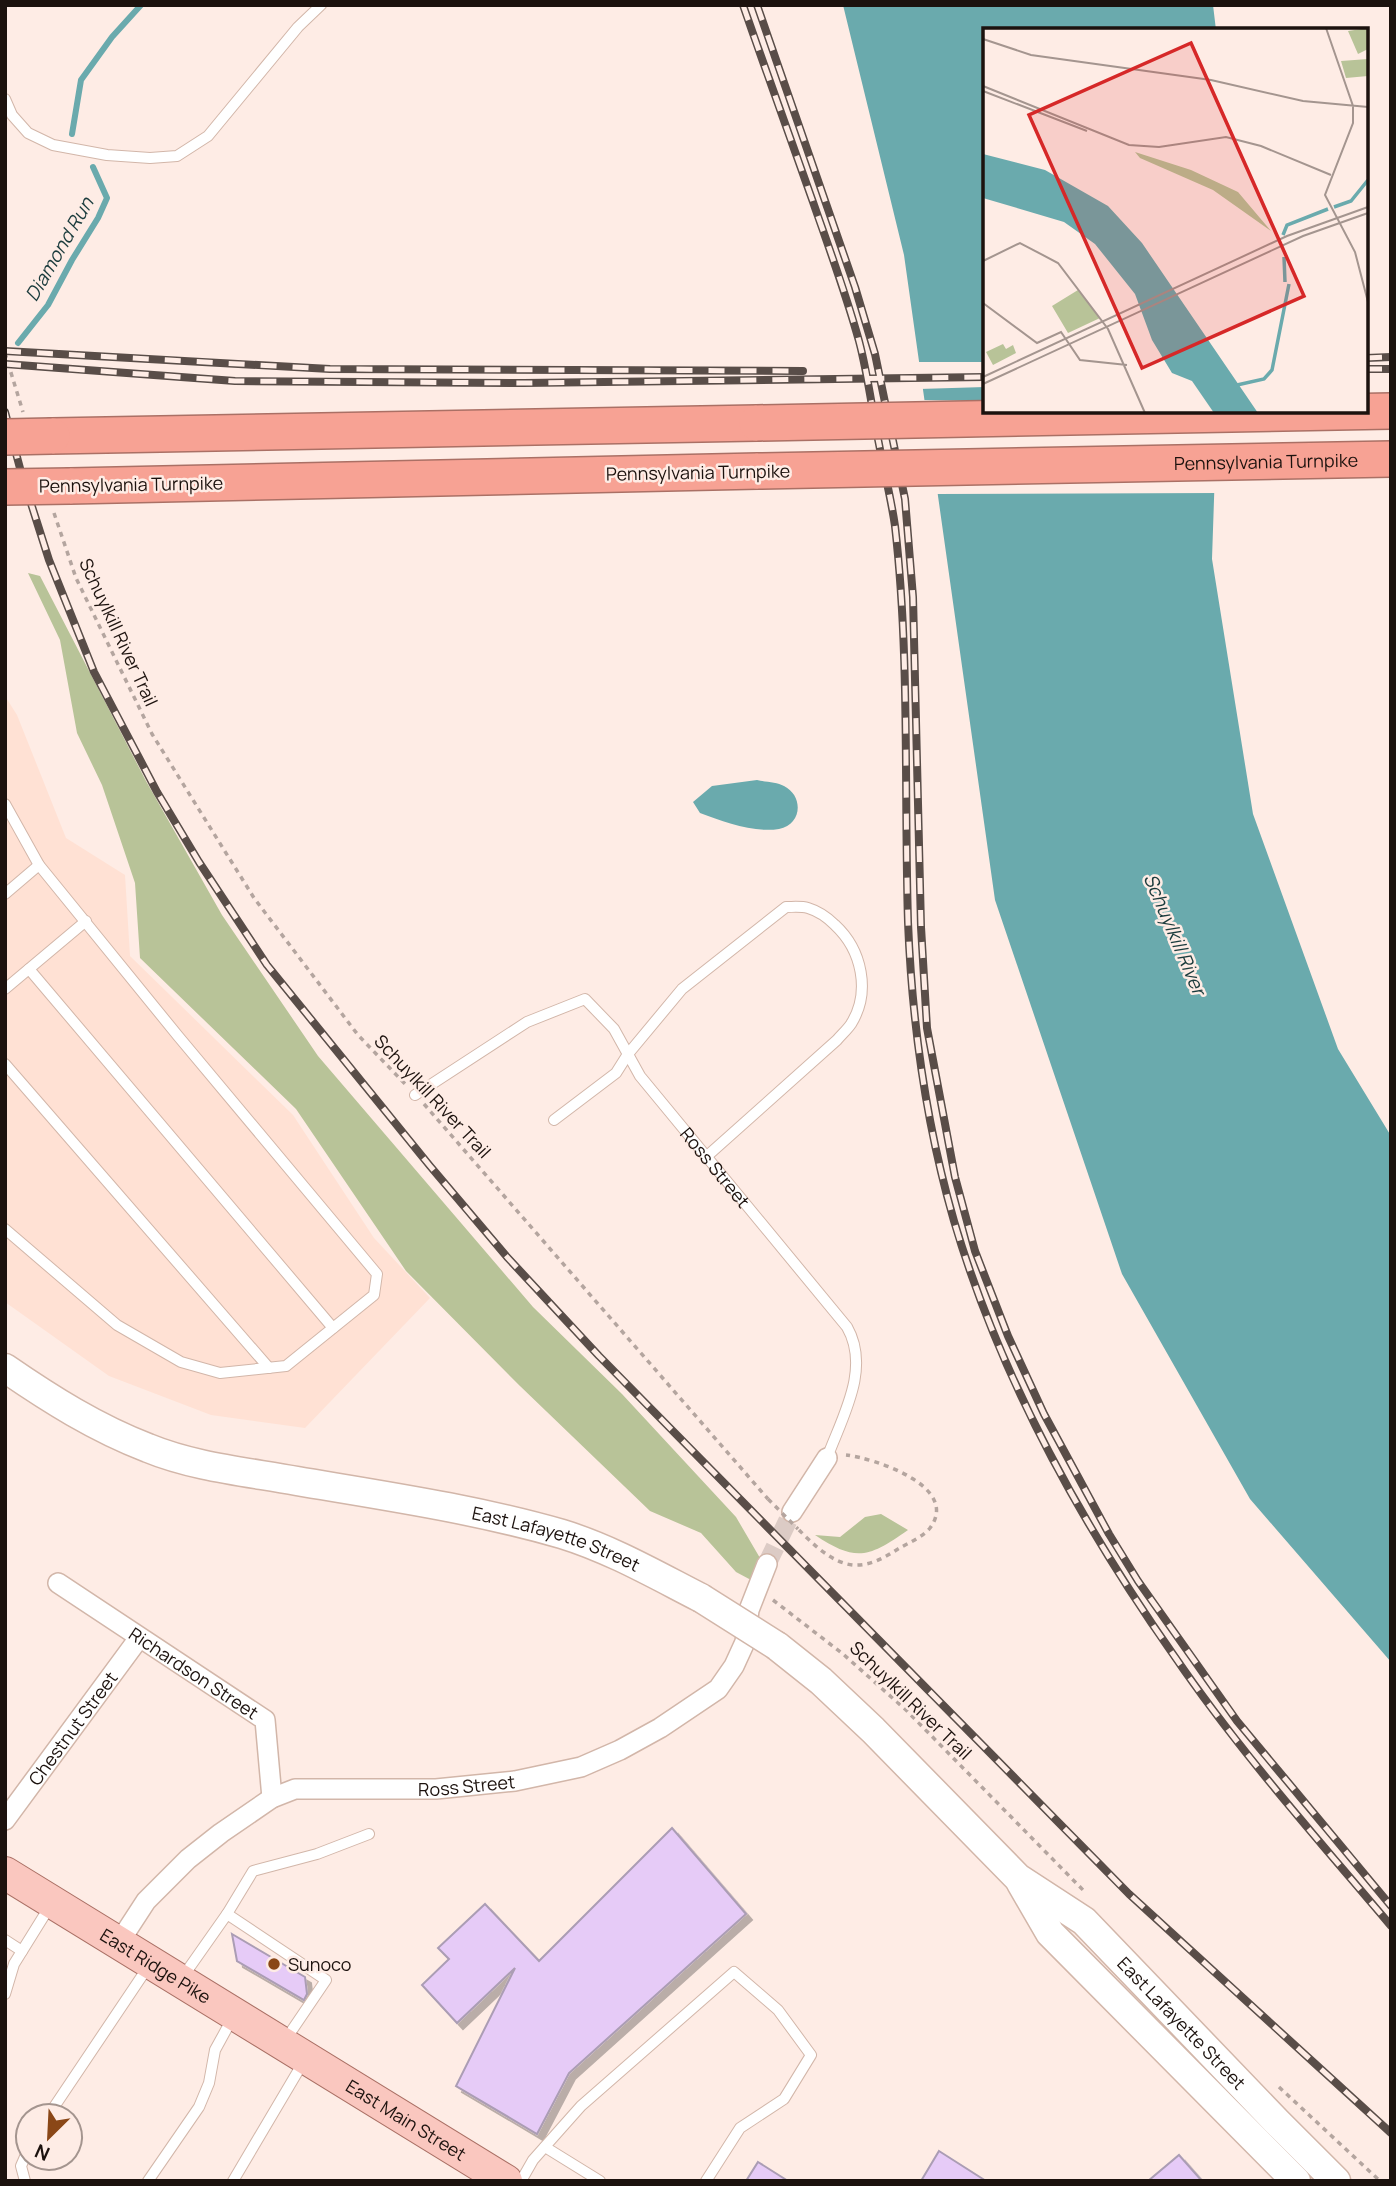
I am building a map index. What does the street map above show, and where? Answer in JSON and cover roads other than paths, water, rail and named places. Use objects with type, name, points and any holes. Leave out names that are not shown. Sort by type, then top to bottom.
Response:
[{"type":"highway","points":[[1368,411],[1391,411]]},
{"type":"highway","points":[[27,430],[757,423],[1285,413]]},
{"type":"highway","name":"Pennsylvania Turnpike","points":[[5,486],[61,497],[758,471],[1391,459]]},
{"type":"main road","name":"East Ridge Pike","points":[[5,1873],[295,2051]]},
{"type":"main road","name":"East Main Street","points":[[295,2051],[506,2181]]},
{"type":"street","name":"East Lafayette Street","points":[[5,1368],[48,1398],[98,1426],[149,1449],[191,1461],[452,1507],[565,1535],[620,1557],[701,1598],[777,1646],[821,1681],[873,1730],[1017,1878],[1084,1921],[1336,2181]]},
{"type":"street","name":"Ross Street","points":[[795,1520],[827,1458]]},
{"type":"street","name":"Ross Street","points":[[118,1944],[146,1901],[188,1859],[221,1832],[272,1798],[295,1789],[436,1790],[514,1781],[582,1767],[650,1733],[718,1689],[734,1666],[745,1642],[749,1610],[767,1564]]},
{"type":"street","name":"Richardson Street","points":[[58,1583],[265,1720],[272,1798]]},
{"type":"street","name":"Chestnut Street","points":[[5,1820],[139,1638]]},
{"type":"street","name":"East Lafayette Street","points":[[1017,1878],[1050,1933],[1296,2181]]},
{"type":"lane","points":[[5,99],[12,115],[28,133],[53,145],[107,155],[150,158],[177,156],[208,136],[298,27],[321,5]]},
{"type":"lane","points":[[5,804],[39,865],[377,1274],[374,1295],[286,1366],[220,1373],[181,1362],[117,1325],[5,1229]]},
{"type":"lane","points":[[5,894],[39,865]]},
{"type":"lane","points":[[554,1120],[616,1073],[628,1054],[682,989],[786,907],[808,908],[826,917],[845,934],[854,951],[861,970],[862,990],[851,1024],[837,1040],[706,1157]]},
{"type":"lane","points":[[5,989],[86,921]]},
{"type":"lane","points":[[29,969],[333,1328]]},
{"type":"lane","name":"Ross Street","points":[[415,1095],[527,1022],[584,999],[614,1029],[640,1076],[853,1338],[857,1360],[856,1377],[827,1458]]},
{"type":"lane","points":[[5,1064],[269,1368]]},
{"type":"lane","points":[[180,1981],[227,1914],[253,1871],[317,1854],[369,1834]]},
{"type":"lane","points":[[5,1994],[10,1974],[52,1902]]},
{"type":"lane","points":[[227,1914],[326,1980],[233,2181]]},
{"type":"lane","points":[[5,1940],[22,1951]]},
{"type":"lane","points":[[57,2102],[150,1963]]},
{"type":"lane","points":[[521,2181],[533,2160],[580,2106],[734,1972],[778,2010],[811,2055],[784,2099],[740,2127],[706,2181]]},
{"type":"lane","points":[[148,2181],[199,2107],[209,2083],[215,2050],[234,2014]]},
{"type":"lane","points":[[545,2147],[600,2181]]},
{"type":"water","name":"Schuylkill River","points":[[843,5],[1213,5],[1216,28],[983,28],[983,413],[1217,413],[1212,559],[1253,814],[1338,1049],[1391,1136],[1391,1662],[1250,1499],[1122,1274],[995,900],[904,255]]},
{"type":"water","points":[[757,780],[781,785],[795,796],[798,810],[787,826],[769,830],[739,826],[700,813],[693,802],[712,786]]},
{"type":"waterway","name":"Diamond Run","points":[[72,134],[81,80],[112,37],[141,5]]},
{"type":"waterway","name":"Diamond Run","points":[[18,343],[48,305],[107,198],[93,167]]},
{"type":"tunnel","points":[[767,1564],[792,1512]]},
{"type":"railway","points":[[743,5],[854,323],[892,505],[903,625],[908,922],[913,998],[922,1073],[936,1148],[954,1221],[973,1279],[995,1336],[1047,1448],[1076,1502],[1141,1607],[1226,1727],[1391,1926]]},
{"type":"railway","points":[[757,5],[855,287],[875,354],[905,499],[913,597],[921,927],[927,1028],[955,1177],[975,1251],[1008,1336],[1044,1414],[1109,1534],[1138,1581],[1237,1721],[1391,1906]]},
{"type":"railway","points":[[5,351],[330,369],[803,371]]},
{"type":"railway","points":[[1368,358],[1391,357]]},
{"type":"railway","points":[[5,364],[235,381],[524,383],[983,377]]},
{"type":"railway","points":[[1368,369],[1391,369]]},
{"type":"railway","points":[[5,412],[49,560],[94,672],[157,792],[199,862],[267,965],[507,1257],[599,1356],[1129,1894],[1391,2133]]},
{"type":"place","name":"Sunoco","points":[[274,1964]]}]
